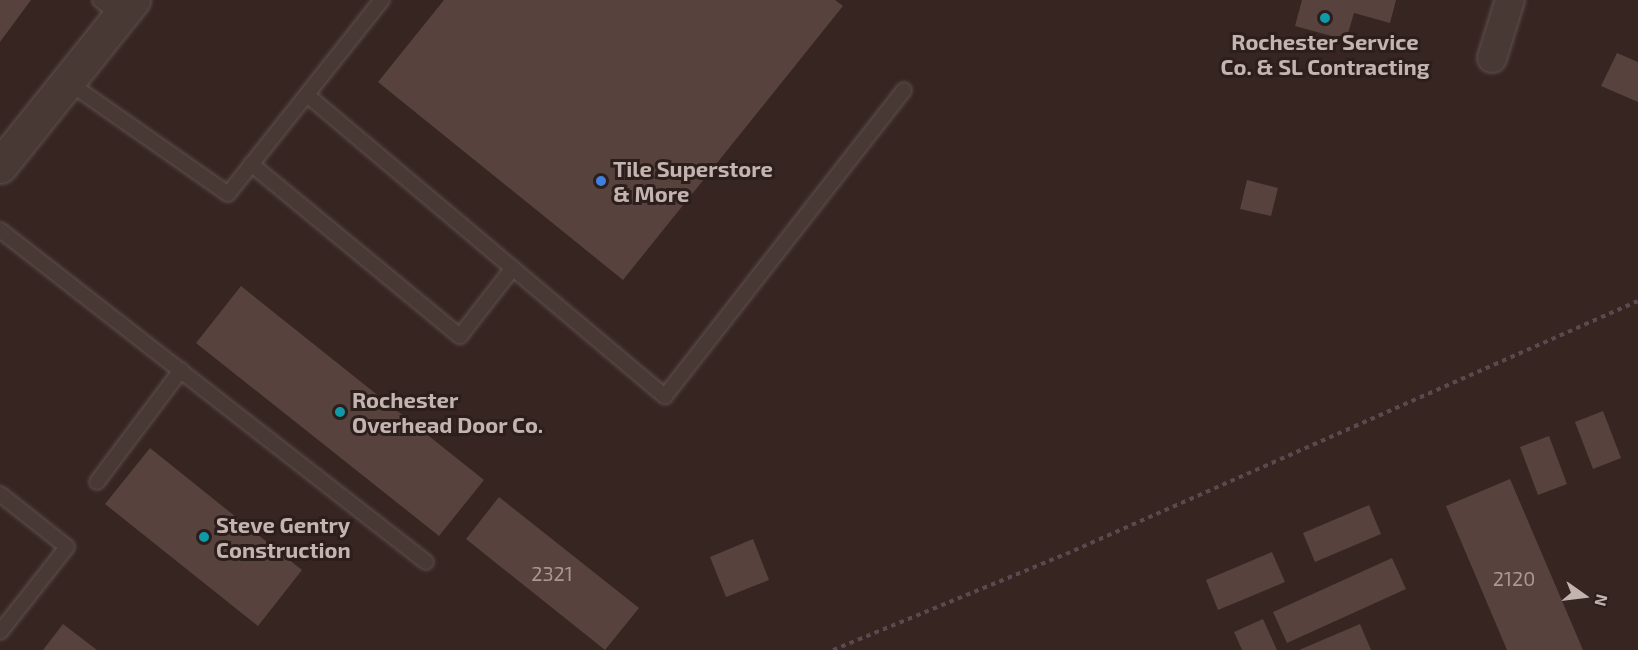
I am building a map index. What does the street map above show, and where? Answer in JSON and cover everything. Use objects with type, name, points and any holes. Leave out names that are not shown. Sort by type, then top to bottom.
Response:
[{"type":"street","points":[[1492,58],[1510,0]]},
{"type":"street","points":[[0,166],[68,82],[118,5]]},
{"type":"lane","points":[[68,82],[228,194],[382,0]]},
{"type":"lane","points":[[307,95],[665,396],[904,90]]},
{"type":"lane","points":[[251,164],[460,336],[513,268]]},
{"type":"lane","points":[[0,230],[426,562]]},
{"type":"lane","points":[[97,482],[181,370]]},
{"type":"lane","points":[[0,494],[67,547],[0,632]]},
{"type":"path","points":[[832,650],[1066,554],[1638,301]]},
{"type":"building","points":[[0,0],[31,0],[0,42]]},
{"type":"building","name":"Tile Superstore & More","points":[[444,0],[835,0],[843,6],[623,280],[378,82]]},
{"type":"building","name":"Rochester Service Co. & SL Contracting","points":[[1302,0],[1396,0],[1390,23],[1354,13],[1346,40],[1295,26]]},
{"type":"building","points":[[1617,53],[1638,62],[1638,102],[1601,86]]},
{"type":"building","points":[[1247,180],[1278,188],[1271,216],[1240,209]]},
{"type":"building","name":"Rochester Overhead Door Co.","points":[[241,286],[484,480],[439,536],[196,343]]},
{"type":"building","points":[[1603,411],[1621,458],[1593,469],[1575,422]]},
{"type":"building","points":[[1549,436],[1567,484],[1538,495],[1520,447]]},
{"type":"building","name":"Steve Gentry Construction","points":[[150,448],[302,570],[258,626],[105,504]]},
{"type":"building","points":[[1510,479],[1583,650],[1507,650],[1446,506]]},
{"type":"building","points":[[499,497],[639,608],[605,650],[466,539]]},
{"type":"building","points":[[1369,505],[1381,534],[1315,562],[1303,533]]},
{"type":"building","points":[[753,539],[769,580],[726,597],[710,557]]},
{"type":"building","points":[[1272,552],[1285,582],[1218,610],[1206,580]]},
{"type":"building","points":[[1392,558],[1406,589],[1287,643],[1273,612]]},
{"type":"building","points":[[1263,619],[1277,650],[1242,650],[1234,632]]},
{"type":"building","points":[[63,624],[97,650],[43,650]]},
{"type":"building","points":[[1360,624],[1371,650],[1299,650]]},
{"type":"place","name":"Rochester Service Co. & SL Contracting","points":[[1325,18]]},
{"type":"place","name":"Tile Superstore & More","points":[[601,181]]},
{"type":"place","name":"Rochester Overhead Door Co.","points":[[340,412]]},
{"type":"place","name":"Steve Gentry Construction","points":[[204,537]]}]
